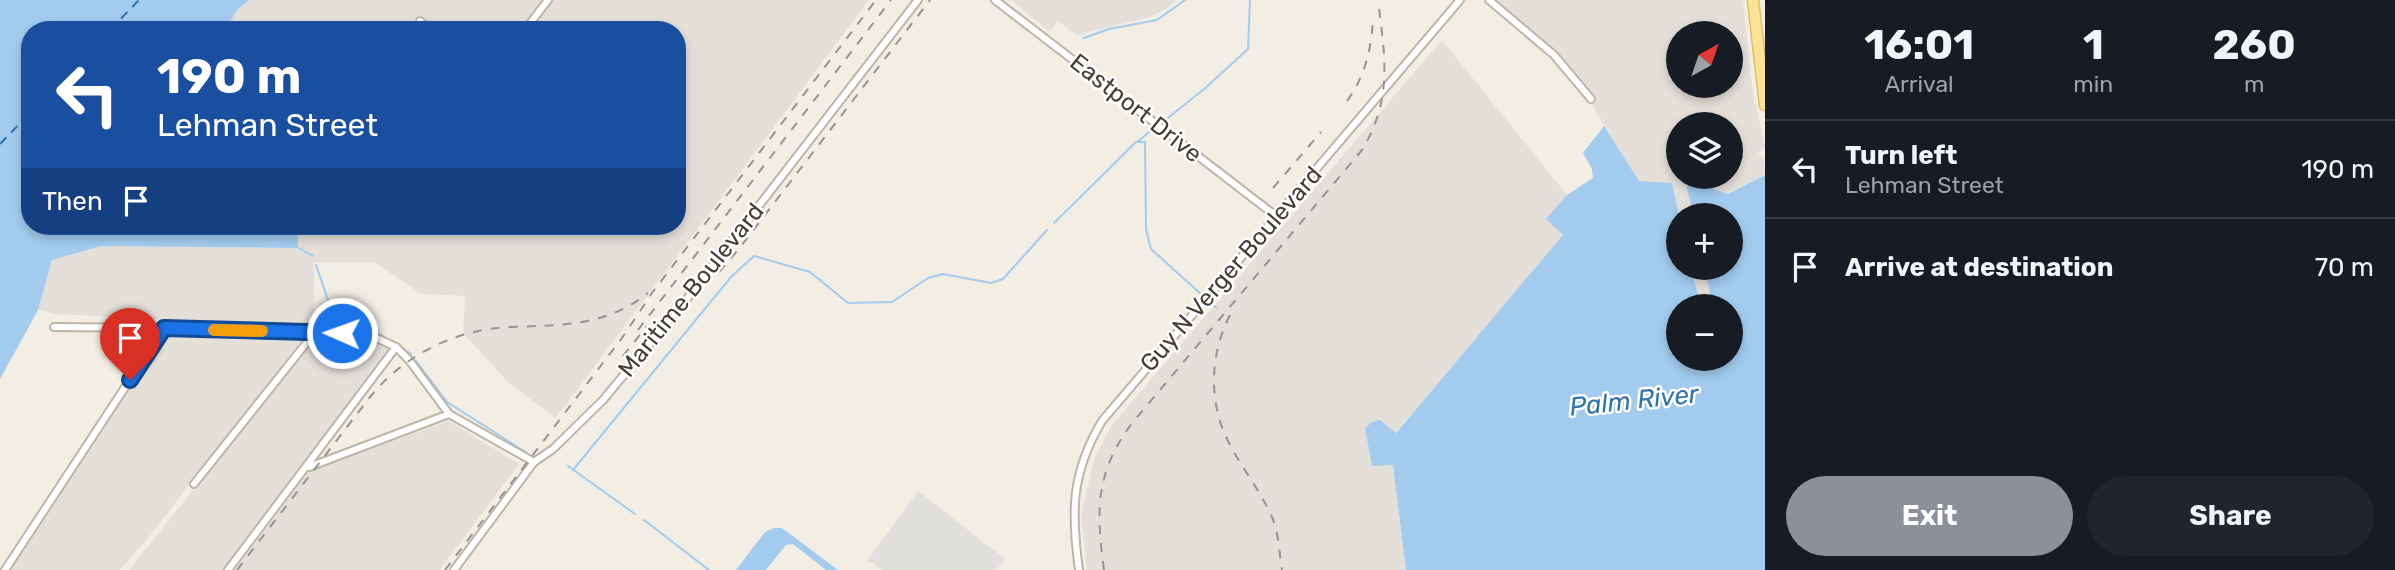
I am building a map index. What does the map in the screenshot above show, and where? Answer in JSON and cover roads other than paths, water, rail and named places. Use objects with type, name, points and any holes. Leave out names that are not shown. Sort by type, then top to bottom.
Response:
[{"type":"main road","points":[[1753,0],[1765,105]]},
{"type":"street","points":[[532,21],[548,0]]},
{"type":"street","name":"Maritime Boulevard","points":[[454,570],[534,463],[553,449],[595,408],[638,358],[918,0]]},
{"type":"street","name":"Eastport Drive","points":[[995,0],[1276,216]]},
{"type":"street","name":"Guy N Verger Boulevard","points":[[1079,570],[1074,537],[1074,493],[1081,464],[1094,433],[1111,409],[1460,0]]},
{"type":"street","points":[[1489,0],[1554,55],[1591,99]]},
{"type":"street","points":[[54,327],[370,335],[396,348],[409,360],[449,414],[534,463]]},
{"type":"street","points":[[5,570],[164,328]]},
{"type":"street","points":[[194,484],[315,332]]},
{"type":"street","points":[[228,570],[396,348]]},
{"type":"street","points":[[307,467],[449,414]]},
{"type":"water","points":[[0,0],[249,0],[237,10],[230,21],[21,21],[21,235],[298,235],[298,248],[101,246],[52,260],[38,310],[0,379]]},
{"type":"water","name":"Palm River","points":[[1604,126],[1639,181],[1666,183],[1666,189],[1673,189],[1676,203],[1666,203],[1666,280],[1694,280],[1698,294],[1666,294],[1666,371],[1743,371],[1743,294],[1710,294],[1707,280],[1743,280],[1743,203],[1690,203],[1687,189],[1714,189],[1728,194],[1743,189],[1743,186],[1765,175],[1765,570],[1406,570],[1393,465],[1372,466],[1365,428],[1380,420],[1396,433],[1563,235],[1546,219],[1567,195],[1593,178],[1592,169],[1583,153]]},
{"type":"water","points":[[782,528],[838,570],[826,570],[793,544],[786,545],[766,570],[736,570],[765,532]]},
{"type":"waterway","points":[[1084,38],[1109,29],[1157,20],[1185,0]]},
{"type":"waterway","points":[[1164,121],[1248,49],[1250,0]]},
{"type":"waterway","points":[[1137,142],[1153,129]]},
{"type":"waterway","points":[[1054,223],[1136,142],[1145,142],[1146,229],[1151,249],[1202,295]]},
{"type":"waterway","points":[[573,470],[731,277],[754,256],[810,272],[848,303],[892,302],[928,278],[943,274],[991,283],[1003,279],[1047,230]]},
{"type":"waterway","points":[[299,248],[313,256]]},
{"type":"waterway","points":[[316,265],[337,326],[371,329],[393,342]]},
{"type":"waterway","points":[[1209,302],[1217,308]]},
{"type":"waterway","points":[[398,345],[411,354]]},
{"type":"waterway","points":[[416,361],[447,402],[527,453]]},
{"type":"waterway","points":[[568,466],[635,514]]},
{"type":"waterway","points":[[644,520],[709,570]]},
{"type":"railway","points":[[445,570],[876,0]]},
{"type":"railway","points":[[638,330],[891,0]]},
{"type":"railway","points":[[719,272],[930,0]]},
{"type":"railway","points":[[1104,570],[1100,529],[1101,492],[1111,458],[1121,440],[1133,422],[1362,150],[1372,131],[1379,113],[1384,77],[1378,0]]},
{"type":"railway","points":[[1347,101],[1359,82],[1366,61],[1373,17]]},
{"type":"railway","points":[[1273,188],[1321,132]]},
{"type":"railway","points":[[237,570],[370,397],[415,357],[470,333],[599,318],[632,304],[648,293]]},
{"type":"railway","points":[[1230,315],[1215,361],[1217,410],[1228,441],[1272,517],[1282,570]]},
{"type":"railway","points":[[623,356],[647,326]]}]
